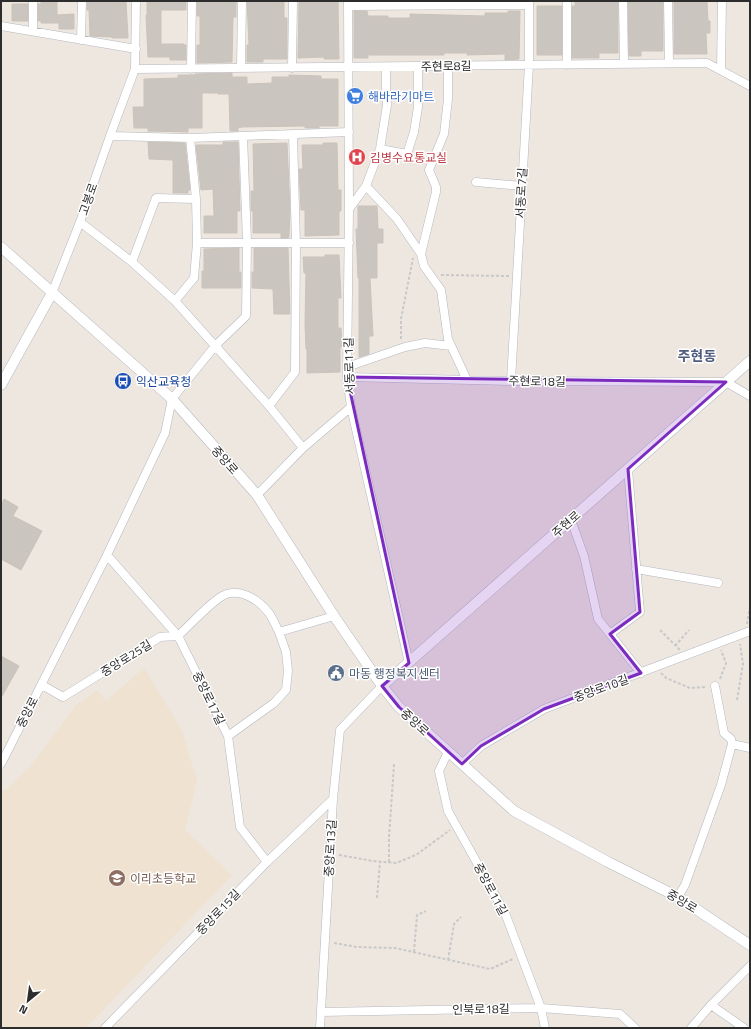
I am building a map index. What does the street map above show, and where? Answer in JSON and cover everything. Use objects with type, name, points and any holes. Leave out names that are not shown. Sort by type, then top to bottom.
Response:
[{"type":"street","points":[[33,1],[33,31]]},
{"type":"street","points":[[81,40],[82,1]]},
{"type":"street","name":"고봉로","points":[[1,385],[52,293],[80,222],[135,69],[136,1]]},
{"type":"street","points":[[190,69],[192,1]]},
{"type":"street","points":[[241,68],[242,1]]},
{"type":"street","points":[[292,68],[293,1]]},
{"type":"street","points":[[567,1],[567,65]]},
{"type":"street","points":[[624,1],[624,64]]},
{"type":"street","points":[[668,1],[669,63]]},
{"type":"street","points":[[721,70],[722,1]]},
{"type":"street","name":"서동로7길","points":[[348,3],[530,3],[529,66],[511,381]]},
{"type":"street","name":"서동로11길","points":[[257,495],[303,448],[351,407],[347,377],[349,243],[348,3]]},
{"type":"street","points":[[1,26],[136,49]]},
{"type":"street","name":"주현로8길","points":[[135,69],[707,63],[750,86]]},
{"type":"street","points":[[421,254],[436,192],[436,187],[429,170],[444,134],[448,99],[448,66]]},
{"type":"street","points":[[349,209],[366,186],[380,149],[387,105],[386,67]]},
{"type":"street","points":[[380,149],[407,154],[414,132],[418,107],[418,67]]},
{"type":"street","points":[[110,136],[190,138],[349,132]]},
{"type":"street","points":[[269,406],[295,372],[296,244],[293,135]]},
{"type":"street","points":[[172,399],[215,346],[246,316],[247,242],[244,136]]},
{"type":"street","points":[[175,301],[194,278],[197,243],[196,199],[190,138]]},
{"type":"street","points":[[476,182],[522,186]]},
{"type":"street","points":[[366,186],[397,219],[421,254],[424,266],[441,290],[448,339],[467,380]]},
{"type":"street","points":[[132,262],[156,198],[196,199]]},
{"type":"street","points":[[80,222],[132,262],[175,301],[269,406],[303,448]]},
{"type":"street","points":[[197,243],[349,243]]},
{"type":"street","name":"중앙로","points":[[1,247],[172,399],[257,495],[334,616],[382,686],[399,707],[514,811],[608,862],[678,897],[750,945]]},
{"type":"street","points":[[347,366],[401,348],[425,343],[451,346]]},
{"type":"street","name":"주현로","points":[[382,686],[750,361]]},
{"type":"street","name":"주현로18길","points":[[347,377],[511,381],[726,382]]},
{"type":"street","points":[[726,382],[750,396]]},
{"type":"street","name":"중앙로","points":[[1,764],[107,555],[165,433],[172,399]]},
{"type":"street","points":[[351,407],[409,663]]},
{"type":"street","points":[[610,634],[640,612],[628,469]]},
{"type":"street","points":[[571,520],[584,556],[598,619],[641,673]]},
{"type":"street","name":"중앙로17길","points":[[107,555],[178,636],[228,736],[240,827],[267,862]]},
{"type":"street","points":[[636,569],[718,583]]},
{"type":"street","points":[[178,636],[220,597],[230,593],[243,593],[257,601],[270,614],[280,632],[286,652],[288,671],[286,690],[274,703],[228,736]]},
{"type":"street","points":[[280,632],[334,616]]},
{"type":"street","name":"중앙로10길","points":[[462,764],[481,746],[544,709],[745,633]]},
{"type":"street","name":"중앙로25길","points":[[42,685],[63,697],[160,637],[178,636]]},
{"type":"street","name":"중앙로13길","points":[[320,1028],[333,799],[340,730],[382,686]]},
{"type":"street","points":[[678,897],[685,885],[721,785],[732,744],[731,739],[724,733],[715,686]]},
{"type":"street","points":[[732,744],[750,748]]},
{"type":"street","name":"중앙로11길","points":[[448,752],[439,771],[448,811],[505,913],[541,1008],[545,1028]]},
{"type":"street","name":"중앙로15길","points":[[105,1028],[267,862],[333,799]]},
{"type":"street","points":[[691,1028],[711,1004],[750,966]]},
{"type":"street","points":[[711,1004],[744,1028]]},
{"type":"street","name":"인북로18길","points":[[321,1012],[541,1008],[620,1014],[635,1028]]},
{"type":"path","points":[[401,348],[401,319],[416,247]]},
{"type":"path","points":[[430,275],[448,274],[517,277]]},
{"type":"path","points":[[737,700],[743,664],[745,633],[750,606]]},
{"type":"path","points":[[660,630],[675,646],[687,655]]},
{"type":"path","points":[[675,646],[689,630]]},
{"type":"path","points":[[656,667],[666,678],[690,688],[715,686],[722,676],[726,663],[719,643]]},
{"type":"path","points":[[389,862],[389,838],[394,764]]},
{"type":"path","points":[[330,854],[396,863],[416,855],[456,825]]},
{"type":"path","points":[[377,898],[380,862]]},
{"type":"path","points":[[414,952],[417,915],[426,911]]},
{"type":"path","points":[[448,960],[454,924],[461,917]]},
{"type":"path","points":[[325,942],[357,948],[395,948],[490,969],[521,956]]},
{"type":"highlighted area","points":[[347,377],[726,382],[628,469],[640,612],[610,634],[641,673],[544,709],[481,746],[462,764],[399,707],[382,686],[409,663]]},
{"type":"shaded area","points":[[144,668],[182,730],[197,781],[185,830],[232,875],[86,1028],[1,1028],[1,789],[6,790],[29,768],[75,706],[97,690],[106,701]]},
{"type":"building","points":[[41,1],[57,1],[57,15],[74,14],[74,29],[59,29],[59,23],[41,23],[41,21],[38,21],[38,4],[41,4]]},
{"type":"building","points":[[87,1],[126,1],[128,38],[90,36],[89,10],[87,10]]},
{"type":"building","points":[[147,1],[186,1],[186,10],[161,10],[161,44],[186,45],[186,60],[170,60],[170,57],[148,57],[146,15]]},
{"type":"building","points":[[197,1],[236,1],[236,17],[233,17],[232,62],[197,63],[197,45],[200,45],[200,16],[197,16]]},
{"type":"building","points":[[247,1],[284,1],[284,18],[287,18],[287,59],[263,59],[263,62],[247,62],[247,45],[249,45]]},
{"type":"building","points":[[299,1],[338,1],[339,59],[324,59],[324,57],[298,58]]},
{"type":"building","points":[[575,1],[618,1],[618,53],[599,53],[599,58],[572,58],[572,6],[575,6]]},
{"type":"building","points":[[628,1],[663,1],[663,51],[641,51],[641,56],[629,56]]},
{"type":"building","points":[[674,1],[707,1],[710,33],[706,33],[707,54],[674,54]]},
{"type":"building","points":[[12,4],[28,4],[28,21],[12,21]]},
{"type":"building","points":[[537,6],[562,6],[562,55],[537,55]]},
{"type":"building","points":[[354,11],[367,11],[368,16],[410,18],[410,14],[485,16],[485,13],[508,13],[508,11],[520,11],[519,59],[505,60],[505,54],[467,55],[467,53],[444,53],[444,55],[368,55],[368,58],[354,58]]},
{"type":"building","points":[[232,73],[232,77],[247,77],[247,84],[272,83],[272,77],[289,77],[289,75],[321,76],[321,79],[338,79],[338,126],[319,126],[319,128],[305,128],[305,126],[242,127],[238,128],[238,131],[230,131],[229,94],[202,93],[202,128],[188,128],[188,132],[148,131],[148,128],[134,128],[133,107],[144,107],[144,79],[178,78],[178,75]]},
{"type":"building","points":[[148,142],[185,143],[190,190],[188,190],[188,193],[173,193],[173,160],[149,159]]},
{"type":"building","points":[[223,142],[238,142],[240,211],[237,211],[237,233],[204,233],[204,216],[214,216],[213,189],[201,190],[196,145],[223,145]]},
{"type":"building","points":[[287,143],[290,210],[289,236],[288,238],[281,238],[281,233],[253,233],[251,191],[254,191],[253,144]]},
{"type":"building","points":[[323,143],[337,143],[338,190],[341,190],[339,235],[305,236],[305,210],[301,210],[299,169],[303,169],[302,145],[323,145]]},
{"type":"building","points":[[358,206],[377,206],[378,229],[383,229],[383,243],[377,243],[377,278],[370,278],[373,336],[369,336],[369,354],[359,357],[359,278],[356,229],[358,229]]},
{"type":"building","points":[[239,248],[241,288],[202,288],[204,249]]},
{"type":"building","points":[[254,248],[288,248],[290,314],[274,314],[273,289],[252,288]]},
{"type":"building","points":[[325,255],[339,255],[341,298],[338,298],[338,328],[341,328],[342,347],[340,347],[340,372],[307,373],[305,324],[306,273],[304,273],[303,257],[325,257]]},
{"type":"building","points":[[4,499],[18,507],[13,516],[42,531],[21,570],[1,559],[1,505]]},
{"type":"building","points":[[1,656],[19,666],[1,698]]},
{"type":"place","name":"해바라기마트","points":[[355,96]]},
{"type":"place","name":"김병수요통교실","points":[[357,157]]},
{"type":"place","name":"익산교육청","points":[[123,381]]},
{"type":"place","name":"마동 행정복지센터","points":[[336,673]]},
{"type":"place","name":"이리초등학교","points":[[117,878]]},
{"type":"district","name":"주현동","points":[[697,355]]}]
